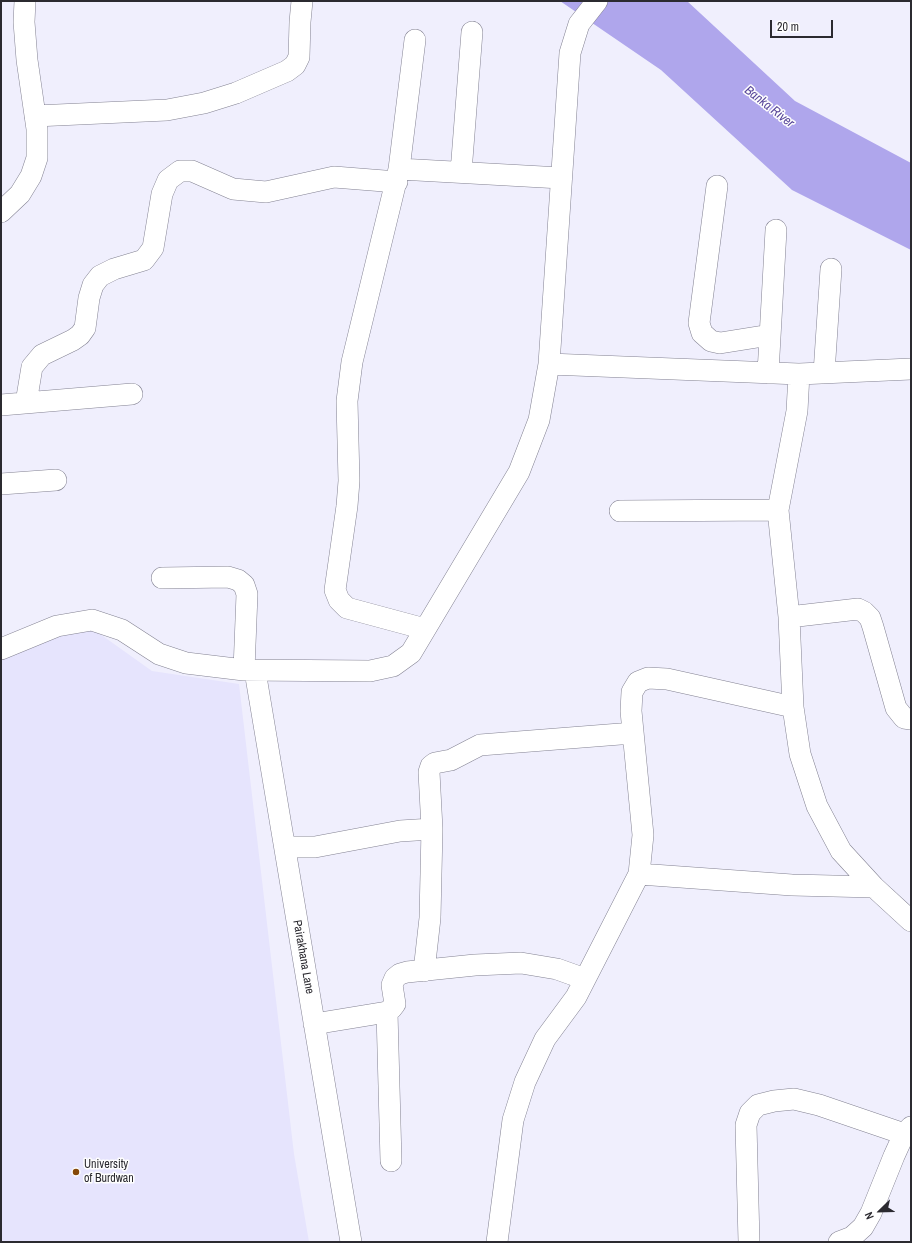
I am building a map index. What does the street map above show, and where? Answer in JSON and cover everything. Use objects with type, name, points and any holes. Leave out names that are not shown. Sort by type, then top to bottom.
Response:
[{"type":"street","points":[[1,212],[20,194],[31,176],[37,158],[35,116],[27,60],[24,22],[25,1]]},
{"type":"street","points":[[35,116],[167,110],[204,103],[236,93],[287,71],[295,65],[300,57],[300,22],[302,1]]},
{"type":"street","points":[[1,648],[58,626],[92,620],[122,630],[159,654],[186,664],[249,671],[370,671],[393,666],[411,653],[519,472],[539,420],[549,364],[570,53],[579,24],[597,1]]},
{"type":"street","points":[[461,172],[472,32]]},
{"type":"street","points":[[415,40],[398,176],[352,362],[347,401],[349,481],[347,506],[335,590],[339,600],[347,608],[425,629]]},
{"type":"street","points":[[26,403],[32,367],[48,351],[80,335],[85,328],[89,298],[93,285],[100,276],[114,269],[144,260],[154,248],[162,194],[168,180],[180,171],[192,171],[233,189],[266,192],[334,177],[398,176],[461,172],[561,178]]},
{"type":"street","points":[[717,186],[698,323],[702,333],[711,341],[720,343],[770,334]]},
{"type":"street","points":[[768,373],[776,230]]},
{"type":"street","points":[[824,373],[830,269]]},
{"type":"street","points":[[549,364],[799,374],[911,369]]},
{"type":"street","points":[[799,374],[797,411],[778,510],[789,617],[793,707],[800,754],[817,806],[841,851],[874,887],[911,921]]},
{"type":"street","points":[[1,405],[132,394]]},
{"type":"street","points":[[1,484],[56,480]]},
{"type":"street","points":[[620,511],[778,510]]},
{"type":"street","name":"Pairakhana Lane","points":[[162,578],[228,577],[238,580],[244,585],[247,594],[249,671],[284,847],[351,1242]]},
{"type":"street","points":[[789,617],[858,609],[864,612],[870,618],[896,708],[904,718],[911,719]]},
{"type":"street","points":[[497,1242],[513,1120],[525,1082],[545,1039],[576,997],[638,874],[643,835],[633,733],[632,692],[638,682],[648,678],[667,679],[793,707]]},
{"type":"street","points":[[424,971],[430,918],[432,829],[429,772],[435,763],[451,760],[480,745],[633,733]]},
{"type":"street","points":[[284,847],[315,847],[400,831],[432,829]]},
{"type":"street","points":[[638,874],[792,885],[874,887]]},
{"type":"street","points":[[314,1024],[387,1012],[395,1004],[392,985],[395,978],[400,974],[521,963],[557,969],[584,979]]},
{"type":"street","points":[[387,1012],[391,1161]]},
{"type":"street","points":[[749,1242],[746,1124],[750,1113],[758,1105],[774,1101],[794,1099],[908,1130],[871,1213],[863,1227],[852,1237],[839,1242]]},
{"type":"shaded area","points":[[93,629],[152,671],[239,684],[294,1154],[309,1242],[1,1242],[1,656],[49,638]]},
{"type":"water","name":"Banka River","points":[[560,1],[687,1],[795,101],[911,163],[911,250],[792,190],[661,70]]},
{"type":"place","name":"University of Burdwan","points":[[76,1172]]}]
